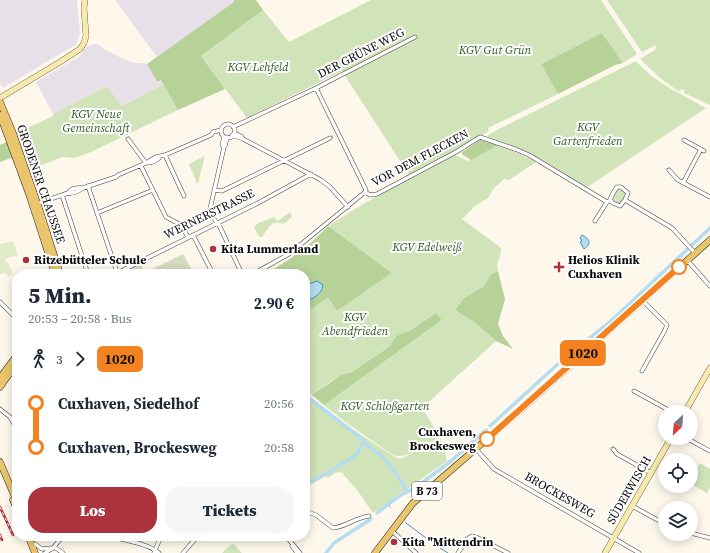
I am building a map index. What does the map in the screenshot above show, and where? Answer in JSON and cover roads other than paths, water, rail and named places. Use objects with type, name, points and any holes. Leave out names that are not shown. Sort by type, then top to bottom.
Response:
[{"type":"main road","name":"GRODENER CHAUSSEE","points":[[0,102],[12,133],[54,269]]},
{"type":"main road","name":"GRODENER CHAUSSEE","points":[[0,115],[58,269]]},
{"type":"main road","name":"B 73","points":[[375,553],[413,503],[526,405],[687,260],[691,249],[710,240]]},
{"type":"main road","points":[[0,378],[12,362]]},
{"type":"main road","points":[[0,387],[12,370]]},
{"type":"main road","points":[[0,462],[12,490]]},
{"type":"main road","points":[[0,471],[12,499]]},
{"type":"main road","points":[[30,541],[35,553]]},
{"type":"main road","points":[[34,541],[38,553]]},
{"type":"street","points":[[0,98],[80,49],[86,36],[84,8],[85,0]]},
{"type":"street","name":"DER GRÜNE WEG","points":[[233,127],[316,88],[416,37]]},
{"type":"street","points":[[316,88],[337,135],[366,192]]},
{"type":"street","points":[[221,131],[223,126],[227,124],[233,127],[233,134]]},
{"type":"street","points":[[35,205],[68,193],[70,190],[116,177],[146,163],[152,163],[160,157],[211,135],[213,132],[221,131]]},
{"type":"street","points":[[221,131],[226,137],[225,146],[210,210],[240,269]]},
{"type":"street","points":[[226,137],[233,134],[311,174],[326,183],[348,207]]},
{"type":"street","name":"VOR DEM FLECKEN","points":[[262,269],[289,254],[366,192],[370,195],[376,194],[456,152],[480,137],[529,155],[608,201]]},
{"type":"street","points":[[128,138],[146,163]]},
{"type":"street","points":[[214,190],[222,191],[330,138]]},
{"type":"street","points":[[683,183],[703,150],[684,140]]},
{"type":"street","points":[[165,155],[184,196]]},
{"type":"street","points":[[141,166],[166,217],[181,225],[188,237]]},
{"type":"street","points":[[669,170],[678,180],[710,197]]},
{"type":"street","name":"WERNERSTRASSE","points":[[124,269],[300,181],[311,174]]},
{"type":"street","points":[[85,187],[97,213],[115,269]]},
{"type":"street","points":[[595,221],[615,189],[619,187],[628,193],[620,206],[608,201]]},
{"type":"street","points":[[97,213],[153,190]]},
{"type":"street","points":[[62,195],[86,269]]},
{"type":"street","points":[[625,200],[672,228],[691,249]]},
{"type":"street","points":[[193,235],[210,269]]},
{"type":"street","points":[[687,260],[710,286]]},
{"type":"street","points":[[642,300],[667,324],[666,330],[642,371]]},
{"type":"street","points":[[0,302],[12,314]]},
{"type":"street","points":[[689,405],[710,368]]},
{"type":"street","points":[[634,391],[659,405]]},
{"type":"street","points":[[0,410],[10,417],[12,420]]},
{"type":"street","points":[[698,444],[710,451]]},
{"type":"street","name":"SÜDERWISCH","points":[[605,553],[667,445]]},
{"type":"street","name":"BROCKESWEG","points":[[476,448],[494,469],[640,553]]},
{"type":"street","points":[[613,449],[617,454],[651,472]]},
{"type":"street","points":[[632,506],[658,520]]},
{"type":"street","points":[[310,512],[316,514],[333,528],[342,526],[355,519],[369,516]]},
{"type":"street","points":[[391,530],[416,553]]},
{"type":"street","points":[[698,535],[710,538]]},
{"type":"street","points":[[458,553],[467,539],[472,536],[508,553]]},
{"type":"street","points":[[45,553],[54,547],[59,541]]},
{"type":"street","points":[[126,541],[159,553]]},
{"type":"street","points":[[155,551],[159,541]]},
{"type":"street","points":[[183,553],[194,541]]},
{"type":"street","points":[[292,543],[297,553]]},
{"type":"street","points":[[292,543],[300,553]]},
{"type":"street","points":[[35,544],[42,549],[54,547],[63,553]]},
{"type":"water","points":[[582,235],[587,238],[589,242],[584,249],[580,242],[582,241],[580,238]]},
{"type":"water","points":[[317,281],[323,285],[321,291],[310,300],[310,284]]},
{"type":"waterway","points":[[490,426],[560,362],[612,320],[710,228]]},
{"type":"waterway","points":[[310,399],[364,442]]},
{"type":"waterway","points":[[377,513],[399,496],[415,488],[451,461],[486,430]]},
{"type":"waterway","points":[[310,482],[326,474],[356,455],[364,442],[385,459],[399,478]]},
{"type":"waterway","points":[[401,481],[407,492]]},
{"type":"waterway","points":[[326,553],[334,543],[371,519]]},
{"type":"waterway","points":[[406,523],[448,553]]},
{"type":"tunnel","points":[[330,138],[335,135]]},
{"type":"railway","points":[[0,507],[12,533]]},
{"type":"railway","points":[[0,535],[2,540]]},
{"type":"place","name":"Kita Lummerland","points":[[213,249]]},
{"type":"place","name":"Ritzebütteler Schule","points":[[26,260]]},
{"type":"place","name":"Helios Klinik Cuxhaven","points":[[559,267]]},
{"type":"place","name":"Cuxhaven, Brockesweg","points":[[487,439]]},
{"type":"place","name":"Kita \"Mittendrin","points":[[394,542]]},
{"type":"park label","name":"KGV Gut Grün","points":[[495,50]]},
{"type":"park label","name":"KGV Lehfeld","points":[[258,67]]},
{"type":"park label","name":"KGV Neue Gemeinschaft","points":[[96,121]]},
{"type":"park label","name":"KGV Gartenfrieden","points":[[588,134]]},
{"type":"park label","name":"KGV Edelweiß","points":[[427,247]]},
{"type":"park label","name":"KGV Abendfrieden","points":[[355,324]]},
{"type":"park label","name":"KGV Schloßgarten","points":[[385,406]]}]
